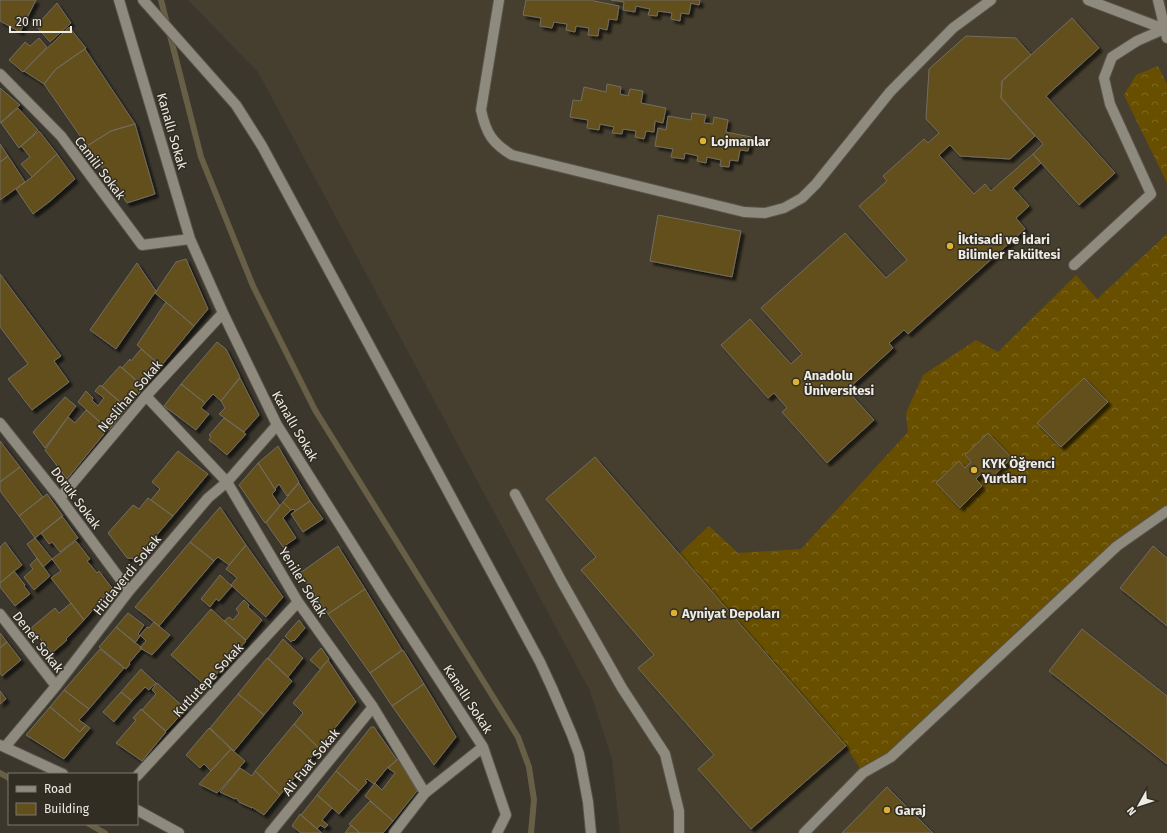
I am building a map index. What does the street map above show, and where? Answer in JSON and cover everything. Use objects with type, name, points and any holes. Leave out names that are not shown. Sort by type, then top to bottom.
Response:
[{"type":"street","name":"Kanallı Sokak","points":[[120,0],[190,239],[223,314],[277,425],[386,598],[483,747],[506,815],[497,833]]},
{"type":"street","points":[[143,0],[236,105],[266,153],[546,675],[564,714],[578,754],[588,802],[591,833]]},
{"type":"street","points":[[499,0],[481,110],[484,124],[490,137],[500,147],[512,154],[744,212],[765,213],[784,208],[802,198],[816,184],[890,92],[952,28],[992,0]]},
{"type":"street","points":[[1088,0],[1166,32]]},
{"type":"street","points":[[1158,0],[1166,32]]},
{"type":"street","points":[[1074,265],[1151,194],[1110,104],[1104,78],[1112,57],[1137,41],[1166,32]]},
{"type":"street","name":"Camili Sokak","points":[[0,74],[61,136],[142,245],[190,239]]},
{"type":"street","name":"Neslihan Sokak","points":[[60,498],[146,396],[223,314]]},
{"type":"street","name":"Yeniler Sokak","points":[[146,396],[227,482],[298,602],[373,707],[425,793]]},
{"type":"street","name":"Doruk Sokak","points":[[0,423],[60,498],[129,591]]},
{"type":"street","name":"Hüdaverdi Sokak","points":[[3,746],[56,686],[129,591],[208,498],[227,482],[277,425]]},
{"type":"street","points":[[515,494],[562,582],[622,688],[665,754],[679,811],[680,833]]},
{"type":"street","points":[[804,833],[863,774],[891,757],[1118,546],[1167,511]]},
{"type":"street","name":"Kutlutepe Sokak","points":[[138,775],[298,602]]},
{"type":"street","name":"Denet Sokak","points":[[0,614],[56,686]]},
{"type":"street","name":"Ali Fuat Sokak","points":[[270,833],[373,707]]},
{"type":"street","points":[[3,746],[61,773]]},
{"type":"street","points":[[394,833],[425,793],[483,747]]},
{"type":"street","points":[[138,811],[179,833]]},
{"type":"shaded area","name":"Anadolu Üniversitesi","points":[[188,0],[1167,0],[1167,833],[620,833],[612,759],[590,691],[258,72]]},
{"type":"green space","points":[[1158,66],[1167,84],[1167,183],[1124,95],[1136,75]]},
{"type":"green space","points":[[1167,234],[1167,511],[1147,524],[891,757],[863,773],[846,746],[679,554],[709,526],[738,553],[801,549],[908,432],[906,413],[923,375],[976,340],[998,352],[1076,275],[1097,299]]},
{"type":"building","points":[[0,0],[36,0],[20,32],[0,21]]},
{"type":"building","points":[[526,0],[594,0],[619,6],[617,20],[609,19],[607,30],[599,28],[598,36],[588,35],[589,28],[576,26],[575,32],[566,30],[567,24],[554,22],[552,28],[540,26],[541,18],[523,15]]},
{"type":"building","points":[[611,0],[700,0],[699,5],[691,3],[689,14],[681,13],[680,21],[671,19],[672,13],[658,11],[657,16],[648,15],[650,9],[636,6],[635,12],[623,10],[624,2]]},
{"type":"building","points":[[57,3],[71,23],[50,42],[36,26]]},
{"type":"building","name":"İktisadi ve İdari Bilimler Fakültesi","points":[[1072,18],[1099,48],[1046,96],[1115,173],[1079,205],[1033,154],[1043,144],[1001,98],[1002,81]]},
{"type":"building","points":[[69,27],[86,48],[56,69],[44,84],[24,71]]},
{"type":"building","name":"İktisadi ve İdari Bilimler Fakültesi","points":[[966,36],[1016,38],[1031,55],[1002,81],[1001,98],[1035,136],[1010,159],[960,156],[950,145],[939,155],[974,194],[985,184],[991,191],[1033,154],[1041,163],[1013,188],[1029,206],[1016,218],[1025,229],[908,334],[904,330],[889,343],[893,348],[847,390],[874,420],[827,463],[782,412],[787,408],[774,393],[768,398],[721,345],[750,319],[791,364],[802,354],[761,308],[845,233],[886,278],[907,260],[859,206],[887,181],[883,176],[924,139],[928,143],[939,133],[926,119],[929,69]]},
{"type":"building","points":[[39,38],[47,47],[23,72],[9,60],[25,42],[30,46]]},
{"type":"building","points":[[85,49],[135,124],[111,131],[87,146],[44,84],[56,69]]},
{"type":"building","points":[[607,84],[621,87],[620,94],[628,96],[630,89],[643,91],[641,103],[666,108],[663,123],[655,121],[654,132],[646,131],[644,139],[635,137],[636,131],[623,129],[622,134],[612,133],[614,127],[600,124],[599,130],[587,128],[588,120],[570,117],[573,100],[581,101],[584,87],[606,92]]},
{"type":"building","points":[[0,88],[20,105],[0,123]]},
{"type":"building","points":[[18,108],[38,130],[19,148],[1,123]]},
{"type":"building","name":"Lojmanlar","points":[[692,113],[706,115],[704,123],[713,124],[714,117],[728,120],[726,132],[751,137],[748,151],[740,150],[738,161],[730,160],[729,167],[720,166],[721,160],[707,157],[706,163],[697,161],[698,156],[685,153],[684,159],[671,157],[673,149],[655,146],[658,128],[666,130],[668,116],[691,120]]},
{"type":"building","points":[[135,124],[155,194],[127,203],[87,146],[111,131]]},
{"type":"building","points":[[39,131],[57,154],[32,177],[21,164],[30,157],[21,146]]},
{"type":"building","points":[[0,144],[8,156],[0,162]]},
{"type":"building","points":[[57,154],[75,179],[33,214],[16,189],[32,177]]},
{"type":"building","points":[[8,156],[25,182],[0,200],[0,162]]},
{"type":"building","points":[[658,215],[741,231],[732,277],[650,261]]},
{"type":"building","points":[[186,259],[208,309],[194,326],[155,293],[176,262]]},
{"type":"building","points":[[137,263],[156,291],[116,349],[90,330]]},
{"type":"building","points":[[0,274],[61,356],[54,361],[69,382],[32,410],[8,379],[28,364],[0,327]]},
{"type":"building","points":[[166,302],[194,326],[161,366],[137,345]]},
{"type":"building","points":[[217,342],[226,349],[240,377],[221,401],[213,394],[205,403],[181,384]]},
{"type":"building","points":[[141,349],[161,366],[144,387],[122,368],[130,359],[131,361]]},
{"type":"building","points":[[120,366],[144,387],[127,408],[102,386]]},
{"type":"building","points":[[240,378],[259,415],[244,432],[219,414],[225,408],[221,401]]},
{"type":"building","name":"KYK Öğrenci Yurtları","points":[[1084,378],[1108,402],[1061,447],[1037,423]]},
{"type":"building","points":[[181,384],[205,403],[201,408],[209,414],[196,430],[164,406]]},
{"type":"building","points":[[100,385],[127,408],[109,430],[78,402],[86,391],[98,406],[104,398],[95,391]]},
{"type":"building","points":[[65,397],[76,406],[45,448],[33,432]]},
{"type":"building","points":[[86,410],[108,429],[67,479],[45,450],[68,417],[75,423]]},
{"type":"building","points":[[224,418],[246,434],[227,455],[209,440],[211,436],[209,435]]},
{"type":"building","name":"KYK Öğrenci Yurtları","points":[[988,433],[1012,458],[989,480],[982,473],[976,479],[982,486],[960,508],[936,483],[959,461],[965,468],[971,462],[965,455]]},
{"type":"building","points":[[0,441],[20,467],[0,482]]},
{"type":"building","points":[[278,446],[299,482],[287,496],[279,484],[275,489],[258,463]]},
{"type":"building","points":[[178,451],[208,474],[173,516],[151,500],[160,489],[152,482]]},
{"type":"building","name":"Ayniyat Depoları","points":[[595,457],[846,746],[751,829],[698,769],[714,755],[638,668],[654,655],[581,570],[596,557],[546,499]]},
{"type":"building","points":[[258,463],[276,490],[272,494],[280,506],[265,523],[239,485]]},
{"type":"building","points":[[20,467],[43,497],[19,516],[0,491],[0,482]]},
{"type":"building","points":[[299,483],[310,501],[295,511],[294,509],[291,510],[283,502]]},
{"type":"building","points":[[47,494],[63,516],[35,538],[19,516]]},
{"type":"building","points":[[148,498],[173,516],[136,559],[127,558],[108,533],[133,505],[139,509]]},
{"type":"building","points":[[310,501],[323,519],[303,532],[291,514]]},
{"type":"building","points":[[283,502],[291,510],[283,518],[296,538],[283,547],[266,523]]},
{"type":"building","points":[[220,507],[246,545],[229,565],[218,557],[214,561],[190,542]]},
{"type":"building","points":[[62,516],[78,538],[60,552],[52,542],[49,544],[41,533]]},
{"type":"building","points":[[35,538],[52,559],[43,567],[27,544]]},
{"type":"building","points":[[76,541],[90,559],[87,561],[97,573],[99,571],[112,588],[84,620],[51,578],[61,571],[52,559]]},
{"type":"building","points":[[5,542],[22,565],[0,583],[0,547]]},
{"type":"building","points":[[190,542],[214,561],[159,626],[135,607]]},
{"type":"building","points":[[246,545],[283,597],[266,617],[231,585],[237,578],[226,569]]},
{"type":"building","points":[[338,546],[365,589],[328,614],[300,573]]},
{"type":"building","points":[[1153,546],[1167,558],[1167,626],[1120,588]]},
{"type":"building","points":[[37,558],[50,576],[34,590],[24,577],[33,569],[30,565]]},
{"type":"building","points":[[14,571],[30,594],[15,606],[0,587],[0,583]]},
{"type":"building","points":[[220,575],[232,586],[219,601],[216,599],[210,607],[201,599]]},
{"type":"building","points":[[365,589],[402,650],[370,673],[328,614]]},
{"type":"building","points":[[244,600],[249,605],[248,607],[262,620],[246,640],[224,621],[229,617],[233,620],[239,613],[236,609]]},
{"type":"building","points":[[71,603],[84,620],[66,639],[67,640],[52,653],[31,628],[55,608],[59,613]]},
{"type":"building","points":[[211,609],[246,641],[206,686],[171,655]]},
{"type":"building","points":[[128,613],[144,625],[138,634],[140,636],[135,643],[116,627]]},
{"type":"building","points":[[299,620],[305,628],[294,641],[293,640],[291,642],[285,636]]},
{"type":"building","points":[[154,622],[170,635],[152,655],[140,648],[146,641],[140,635]]},
{"type":"building","points":[[116,627],[142,648],[129,663],[130,664],[126,669],[99,647]]},
{"type":"building","points":[[1082,629],[1167,696],[1167,764],[1049,671]]},
{"type":"building","points":[[0,633],[7,642],[0,648]]},
{"type":"building","points":[[283,639],[303,658],[288,677],[268,658]]},
{"type":"building","points":[[7,642],[21,660],[2,676],[0,673],[0,648]]},
{"type":"building","points":[[321,648],[329,659],[320,669],[310,660]]},
{"type":"building","points":[[100,649],[124,668],[89,709],[64,690]]},
{"type":"building","points":[[403,650],[424,684],[392,706],[370,673]]},
{"type":"building","points":[[267,658],[292,681],[264,715],[238,694]]},
{"type":"building","points":[[328,660],[356,702],[319,748],[294,724],[303,713],[293,703]]},
{"type":"building","points":[[141,669],[156,683],[149,690],[145,687],[132,701],[121,692]]},
{"type":"building","points":[[157,683],[186,709],[166,731],[142,710],[156,694],[152,690]]},
{"type":"building","points":[[424,684],[456,737],[434,765],[392,706]]},
{"type":"building","points":[[64,690],[89,709],[79,720],[86,725],[80,732],[50,707]]},
{"type":"building","points":[[0,691],[6,699],[0,704]]},
{"type":"building","points":[[121,692],[132,701],[114,722],[103,712]]},
{"type":"building","points":[[238,694],[264,715],[234,751],[210,728]]},
{"type":"building","points":[[50,707],[80,732],[86,725],[90,728],[64,759],[26,735]]},
{"type":"building","points":[[141,709],[166,732],[142,761],[116,743],[136,720],[133,718]]},
{"type":"building","points":[[294,724],[319,748],[280,795],[255,771]]},
{"type":"building","points":[[371,727],[374,727],[397,760],[387,768],[374,784],[367,779],[365,781],[367,782],[359,791],[336,771]]},
{"type":"building","points":[[209,728],[231,749],[211,771],[204,764],[200,768],[186,755]]},
{"type":"building","points":[[231,749],[245,761],[230,779],[217,793],[199,784]]},
{"type":"building","points":[[398,759],[417,791],[393,821],[365,796],[375,783],[382,790],[395,773],[388,768]]},
{"type":"building","points":[[240,768],[252,776],[255,771],[280,795],[264,815],[252,807],[239,802],[236,798],[235,799],[220,792]]},
{"type":"building","points":[[336,771],[359,791],[339,814],[317,795]]},
{"type":"building","name":"Garaj","points":[[887,787],[933,833],[842,833]]},
{"type":"building","points":[[317,795],[332,808],[322,820],[328,825],[325,828],[320,825],[317,829],[301,815]]},
{"type":"building","points":[[370,801],[393,821],[383,833],[360,833],[349,824]]},
{"type":"building","points":[[300,814],[322,833],[301,833],[292,826]]},
{"type":"building","points":[[351,825],[360,833],[345,833]]},
{"type":"waterway","points":[[161,0],[201,157],[253,286],[315,410],[518,737],[529,767],[534,800],[531,833]]},
{"type":"waterway","points":[[0,773],[8,777]]},
{"type":"waterway","points":[[91,825],[105,833]]},
{"type":"place","name":"Lojmanlar","points":[[703,141]]},
{"type":"place","name":"İktisadi ve İdari Bilimler Fakültesi","points":[[950,246]]},
{"type":"place","name":"Anadolu Üniversitesi","points":[[796,382]]},
{"type":"place","name":"KYK Öğrenci Yurtları","points":[[974,470]]},
{"type":"place","name":"Ayniyat Depoları","points":[[674,613]]},
{"type":"place","name":"Garaj","points":[[887,810]]}]
